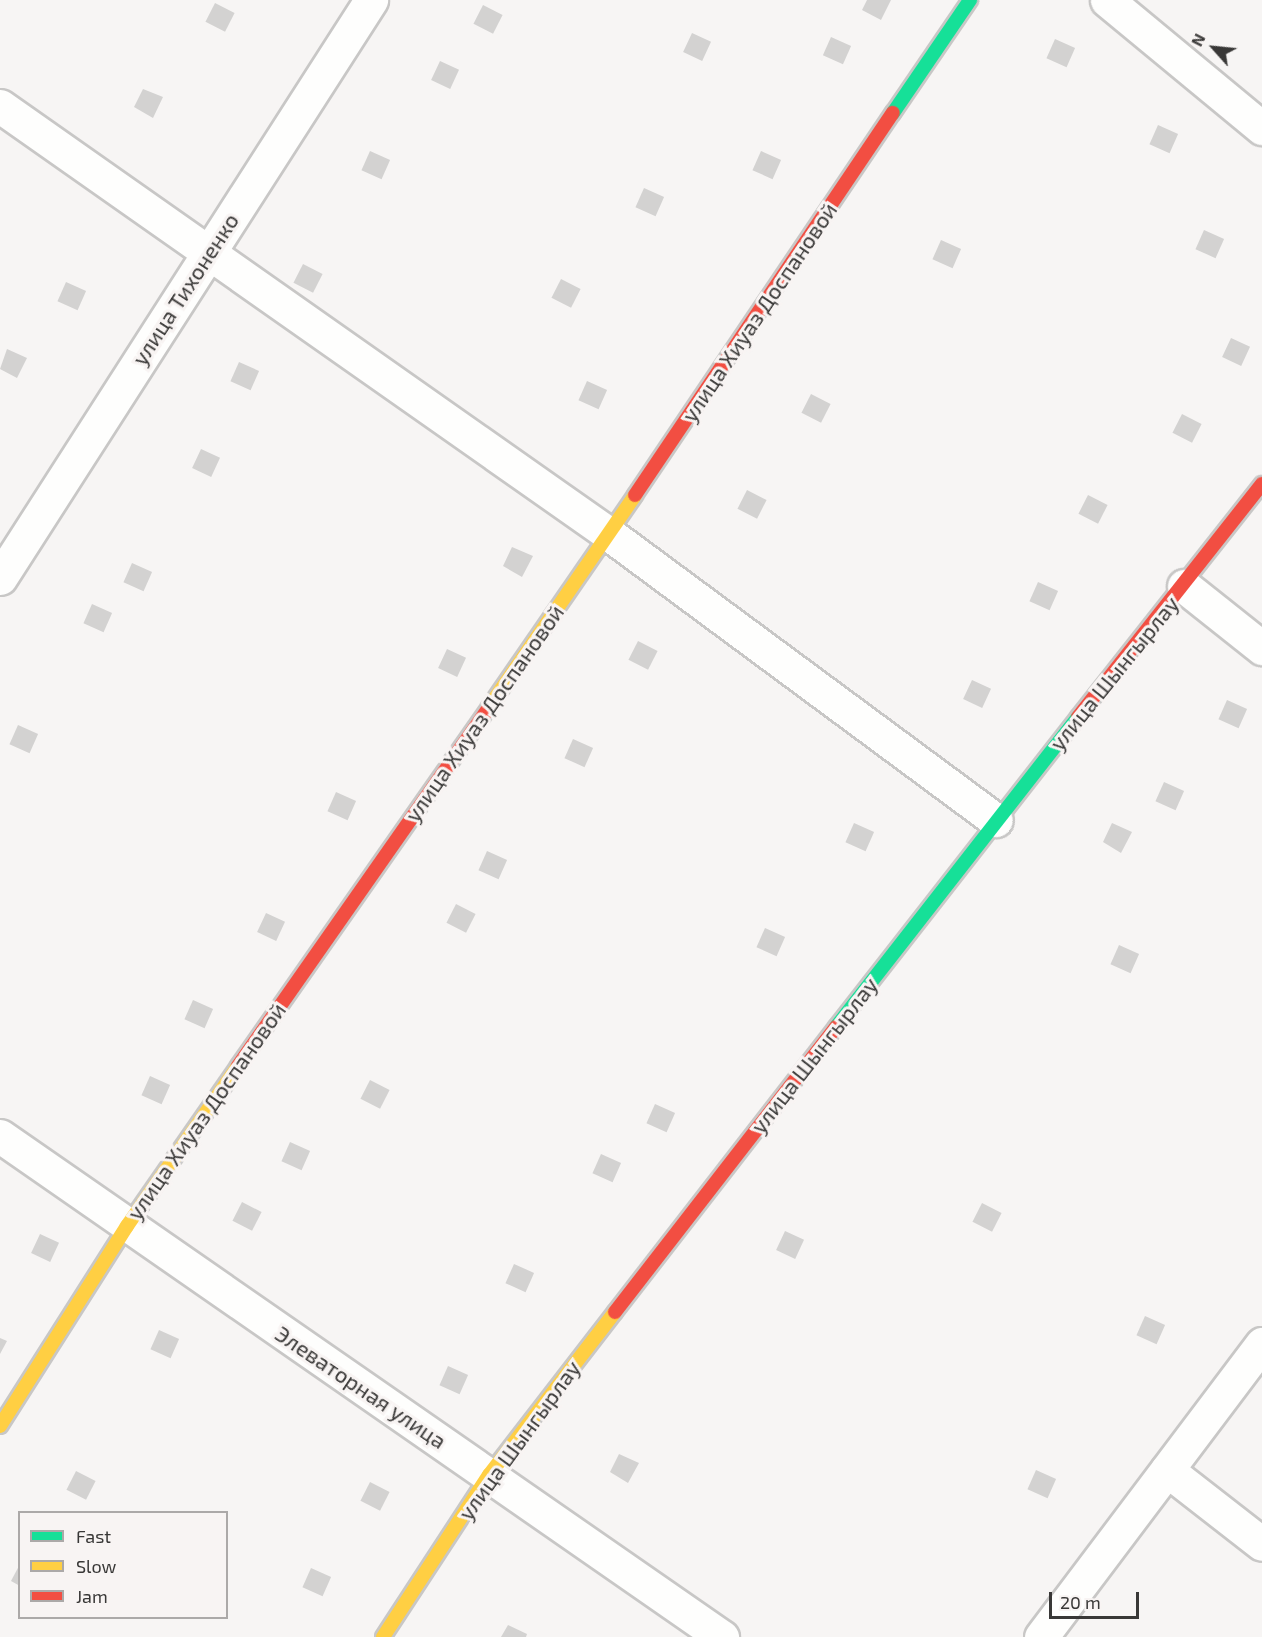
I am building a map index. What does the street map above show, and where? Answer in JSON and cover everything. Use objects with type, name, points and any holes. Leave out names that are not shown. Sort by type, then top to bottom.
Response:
[{"type":"street","name":"улица Тихоненко","points":[[0,578],[370,0]]},
{"type":"street","name":"улица Хиуаз Доспановой","points":[[0,1426],[127,1226],[609,534],[970,0]]},
{"type":"street","points":[[1107,0],[1262,128]]},
{"type":"street","points":[[0,106],[609,534],[996,820]]},
{"type":"street","name":"улица Шынгырлау","points":[[383,1637],[489,1475],[996,820],[1184,586],[1262,484]]},
{"type":"street","points":[[1184,586],[1262,648]]},
{"type":"street","name":"Элеваторная улица","points":[[0,1136],[722,1637]]},
{"type":"street","points":[[1041,1637],[1262,1344]]},
{"type":"street","points":[[1167,1470],[1262,1544]]},
{"type":"building","points":[[867,0],[891,0],[881,20],[862,10]]},
{"type":"building","points":[[215,3],[235,13],[225,32],[205,22]]},
{"type":"building","points":[[483,5],[503,15],[493,34],[473,24]]},
{"type":"building","points":[[692,33],[711,42],[702,61],[683,52]]},
{"type":"building","points":[[831,37],[851,46],[843,64],[823,55]]},
{"type":"building","points":[[1055,39],[1075,48],[1067,67],[1046,58]]},
{"type":"building","points":[[440,61],[459,70],[450,89],[431,80]]},
{"type":"building","points":[[143,89],[163,97],[153,118],[134,107]]},
{"type":"building","points":[[1158,125],[1178,134],[1170,153],[1149,144]]},
{"type":"building","points":[[370,151],[390,160],[382,179],[361,170]]},
{"type":"building","points":[[761,151],[781,160],[773,179],[752,170]]},
{"type":"building","points":[[644,188],[664,197],[656,216],[635,207]]},
{"type":"building","points":[[1204,230],[1224,239],[1216,258],[1195,249]]},
{"type":"building","points":[[941,240],[961,249],[953,268],[932,259]]},
{"type":"building","points":[[303,264],[323,274],[313,293],[293,283]]},
{"type":"building","points":[[561,279],[581,289],[571,308],[551,298]]},
{"type":"building","points":[[66,282],[86,291],[78,310],[57,301]]},
{"type":"building","points":[[1231,338],[1250,347],[1241,366],[1222,357]]},
{"type":"building","points":[[7,349],[27,358],[17,378],[0,369]]},
{"type":"building","points":[[239,362],[259,371],[251,390],[230,381]]},
{"type":"building","points":[[587,381],[607,390],[599,409],[578,400]]},
{"type":"building","points":[[811,394],[831,404],[821,423],[801,413]]},
{"type":"building","points":[[1182,414],[1202,424],[1192,443],[1172,433]]},
{"type":"building","points":[[201,449],[220,458],[211,477],[192,468]]},
{"type":"building","points":[[747,490],[767,500],[757,519],[737,509]]},
{"type":"building","points":[[1088,495],[1108,505],[1098,524],[1078,514]]},
{"type":"building","points":[[512,547],[533,556],[522,577],[503,566]]},
{"type":"building","points":[[132,563],[152,572],[144,591],[123,582]]},
{"type":"building","points":[[1038,582],[1058,591],[1050,610],[1029,601]]},
{"type":"building","points":[[92,604],[112,613],[104,632],[83,623]]},
{"type":"building","points":[[638,641],[658,651],[648,670],[628,660]]},
{"type":"building","points":[[447,649],[466,658],[457,677],[438,668]]},
{"type":"building","points":[[972,680],[991,689],[982,708],[963,699]]},
{"type":"building","points":[[1227,700],[1247,709],[1239,728],[1218,719]]},
{"type":"building","points":[[18,725],[38,734],[30,753],[9,744]]},
{"type":"building","points":[[573,739],[593,748],[585,767],[564,758]]},
{"type":"building","points":[[1164,782],[1184,791],[1176,810],[1155,801]]},
{"type":"building","points":[[336,792],[356,801],[348,820],[327,811]]},
{"type":"building","points":[[854,823],[874,832],[866,851],[845,842]]},
{"type":"building","points":[[1112,823],[1132,832],[1121,853],[1103,842]]},
{"type":"building","points":[[487,851],[507,860],[499,879],[478,870]]},
{"type":"building","points":[[456,904],[476,914],[466,933],[446,923]]},
{"type":"building","points":[[266,913],[285,922],[276,941],[257,932]]},
{"type":"building","points":[[765,928],[785,937],[777,956],[756,947]]},
{"type":"building","points":[[1119,945],[1139,954],[1131,973],[1110,964]]},
{"type":"building","points":[[193,1000],[213,1009],[205,1028],[184,1019]]},
{"type":"building","points":[[150,1076],[170,1085],[162,1104],[141,1095]]},
{"type":"building","points":[[370,1080],[390,1090],[380,1109],[360,1099]]},
{"type":"building","points":[[655,1104],[675,1113],[667,1132],[646,1123]]},
{"type":"building","points":[[290,1142],[310,1151],[302,1170],[281,1161]]},
{"type":"building","points":[[601,1154],[621,1163],[613,1182],[592,1173]]},
{"type":"building","points":[[242,1202],[262,1212],[252,1231],[232,1221]]},
{"type":"building","points":[[982,1203],[1002,1213],[992,1232],[972,1222]]},
{"type":"building","points":[[785,1231],[804,1240],[795,1259],[776,1250]]},
{"type":"building","points":[[40,1234],[59,1243],[50,1262],[31,1253]]},
{"type":"building","points":[[514,1264],[534,1273],[526,1292],[505,1283]]},
{"type":"building","points":[[1145,1316],[1165,1325],[1157,1344],[1136,1335]]},
{"type":"building","points":[[159,1330],[179,1339],[171,1358],[150,1349]]},
{"type":"building","points":[[0,1338],[7,1341],[0,1354]]},
{"type":"building","points":[[448,1366],[468,1375],[460,1394],[439,1385]]},
{"type":"building","points":[[619,1454],[639,1463],[628,1483],[610,1472]]},
{"type":"building","points":[[1036,1470],[1056,1479],[1048,1498],[1027,1489]]},
{"type":"building","points":[[76,1471],[96,1481],[86,1500],[66,1490]]},
{"type":"building","points":[[370,1482],[390,1492],[380,1511],[360,1501]]},
{"type":"building","points":[[18,1568],[18,1585],[11,1581]]},
{"type":"building","points":[[311,1568],[331,1577],[323,1596],[302,1587]]},
{"type":"building","points":[[508,1625],[527,1634],[526,1637],[501,1637]]},
{"type":"traffic: fast","points":[[893,113],[970,0]]},
{"type":"traffic: fast","points":[[836,1027],[1078,717]]},
{"type":"traffic: slow","points":[[489,707],[635,495]]},
{"type":"traffic: slow","points":[[0,1426],[127,1226],[238,1066]]},
{"type":"traffic: slow","points":[[383,1637],[489,1475],[615,1312]]},
{"type":"traffic: jam","points":[[635,495],[893,113]]},
{"type":"traffic: jam","points":[[1078,717],[1262,484]]},
{"type":"traffic: jam","points":[[238,1066],[489,707]]},
{"type":"traffic: jam","points":[[615,1312],[836,1027]]}]
